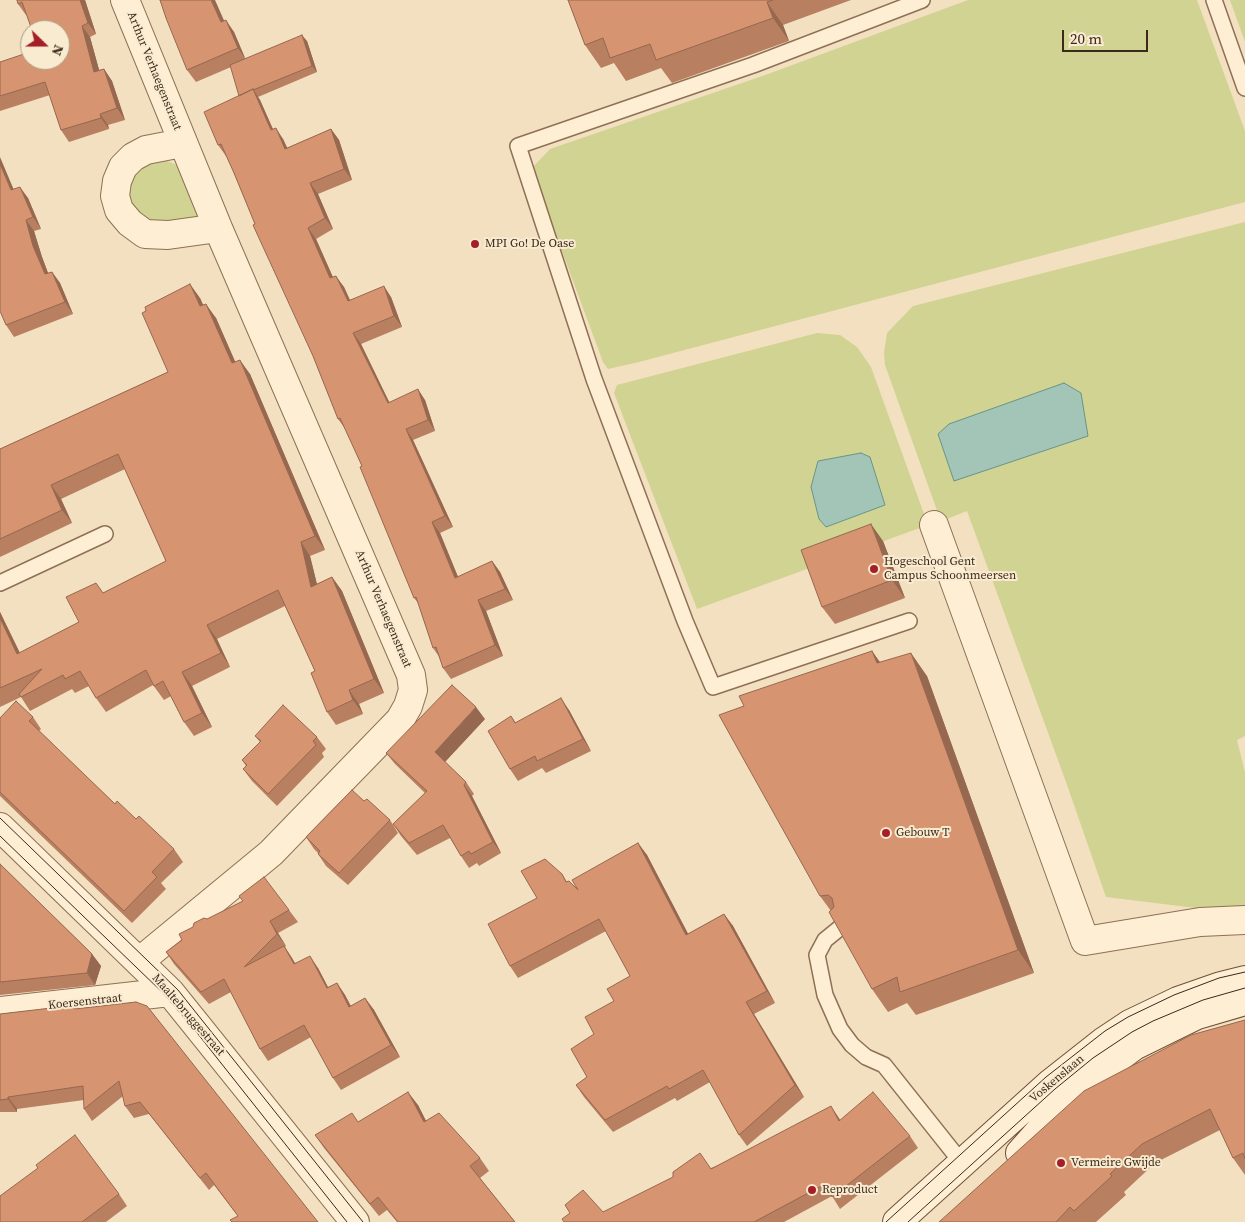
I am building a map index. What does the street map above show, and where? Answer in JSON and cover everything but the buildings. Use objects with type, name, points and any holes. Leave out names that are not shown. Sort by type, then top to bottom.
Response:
[{"type":"street","name":"Arthur Verhaegenstraat","points":[[125,0],[218,228],[411,675],[412,690],[408,706],[400,720],[271,853],[140,961]]},
{"type":"street","name":"Arthur Verhaegenstraat","points":[[182,143],[146,150],[133,157],[123,167],[117,181],[115,196],[119,210],[130,223],[145,234],[168,235],[218,228]]},
{"type":"street","points":[[934,525],[1084,941],[1200,922],[1245,920]]},
{"type":"street","name":"Maaltebruggestraat","points":[[0,827],[170,992],[355,1222]]},
{"type":"street","name":"Voskenslaan","points":[[897,1222],[1050,1083],[1103,1042],[1130,1024],[1193,995],[1245,980]]},
{"type":"street","name":"Koersenstraat","points":[[0,1011],[170,992]]},
{"type":"street","name":"Voskenslaan","points":[[1004,1168],[1041,1131],[1078,1088],[1127,1051],[1168,1028],[1198,1015],[1245,1001]]},
{"type":"lane","points":[[910,621],[713,687],[685,621],[594,379],[518,146],[753,66],[787,50],[922,0]]},
{"type":"lane","points":[[1214,0],[1245,88]]},
{"type":"lane","points":[[0,583],[105,534]]},
{"type":"lane","points":[[841,927],[825,940],[818,955],[825,995],[840,1029],[852,1045],[866,1057],[884,1065],[962,1163]]},
{"type":"green space","points":[[968,0],[1197,0],[1245,131],[1245,202],[608,369],[603,362],[539,189],[533,167],[550,149],[768,74]]},
{"type":"green space","points":[[1230,0],[1245,0],[1245,42]]},
{"type":"green space","points":[[160,158],[177,165],[199,217],[145,227],[126,205],[133,169]]},
{"type":"green space","points":[[1245,222],[1245,736],[1237,740],[1245,772],[1245,914],[1106,897],[967,511],[947,519],[939,516],[885,365],[884,353],[887,333],[913,306]]},
{"type":"green space","points":[[817,333],[840,335],[857,347],[871,367],[928,525],[697,609],[614,393],[617,385]]},
{"type":"shaded area","points":[[1064,383],[1081,393],[1088,436],[954,481],[938,434],[949,424]]},
{"type":"shaded area","points":[[861,453],[870,457],[885,505],[826,527],[819,519],[811,487],[818,461]]},
{"type":"tram line","points":[[0,818],[178,990],[363,1222]]},
{"type":"tram line","points":[[0,836],[163,993],[194,1029],[347,1222]]},
{"type":"tram line","points":[[886,1222],[1046,1077],[1105,1031],[1128,1017],[1174,995],[1219,978],[1245,972]]},
{"type":"tram line","points":[[908,1222],[1055,1089],[1093,1058],[1132,1032],[1153,1021],[1203,1000],[1245,988]]},
{"type":"place","name":"MPI Go! De Oase","points":[[475,244]]},
{"type":"place","name":"Hogeschool Gent Campus Schoonmeersen","points":[[874,569]]},
{"type":"place","name":"Gebouw T","points":[[886,833]]},
{"type":"place","name":"Vermeire Gwijde","points":[[1061,1163]]},
{"type":"place","name":"Reproduct","points":[[812,1190]]}]
